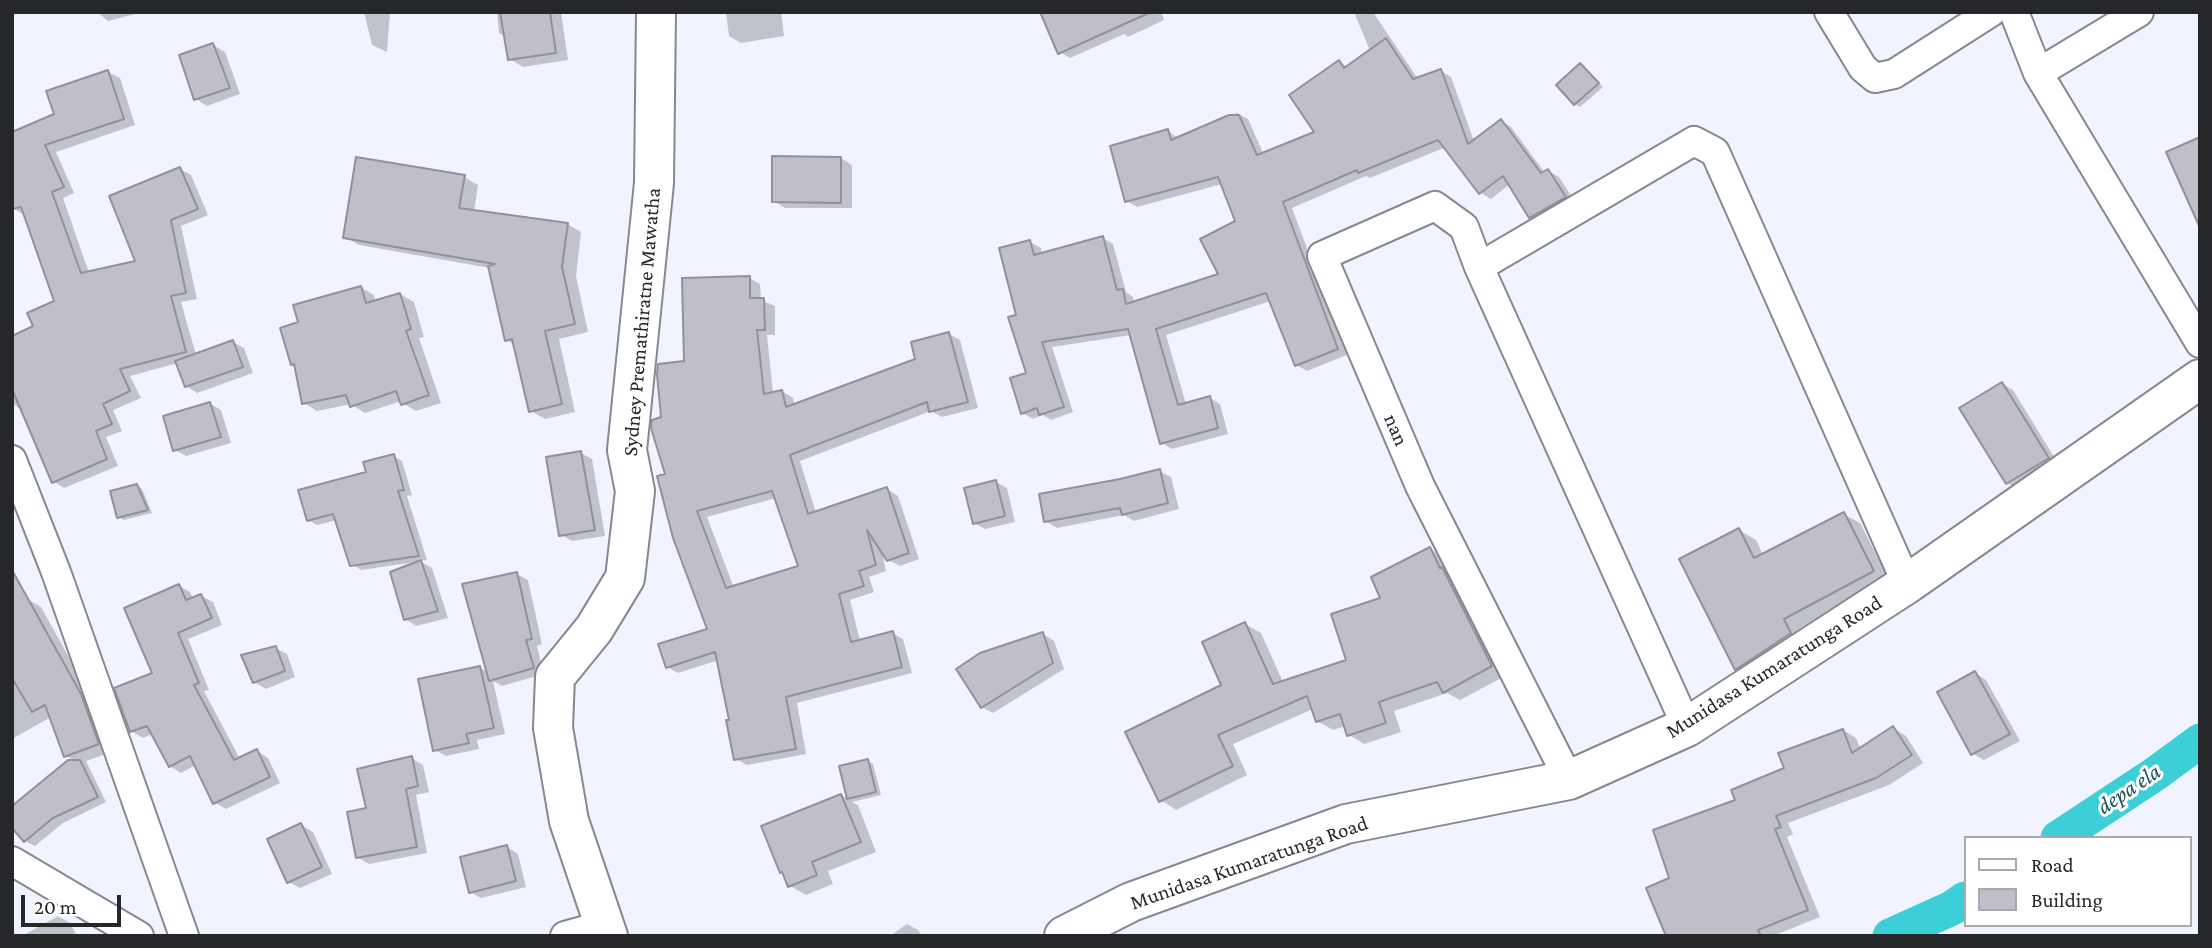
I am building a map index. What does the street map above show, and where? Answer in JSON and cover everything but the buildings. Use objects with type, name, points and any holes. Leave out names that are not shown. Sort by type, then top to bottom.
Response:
[{"type":"street","name":"Sydney Premathiratne Mawatha","points":[[606,930],[569,821],[553,728],[555,677],[594,629],[625,578],[635,491],[627,450],[654,183],[656,12]]},
{"type":"street","points":[[1829,12],[1863,68],[1875,78],[1894,74],[1991,12]]},
{"type":"street","points":[[2014,12],[2038,73],[2200,343]]},
{"type":"street","points":[[2038,73],[2139,12]]},
{"type":"street","points":[[1687,727],[1479,267],[1694,141],[1715,152],[1907,584]]},
{"type":"street","name":"nan","points":[[1479,267],[1464,227],[1435,206],[1322,256],[1420,486],[1569,780]]},
{"type":"street","name":"Munidasa Kumaratunga Road","points":[[1064,936],[1131,902],[1346,824],[1569,780],[1687,727],[1907,584],[2200,379]]},
{"type":"street","points":[[12,460],[56,572],[184,936]]},
{"type":"street","points":[[12,861],[139,936]]},
{"type":"street","points":[[565,936],[606,930]]},
{"type":"waterway","name":"depa ela","points":[[2061,836],[2200,741]]},
{"type":"waterway","name":"depa ela","points":[[1890,936],[1952,908],[1964,900]]}]
